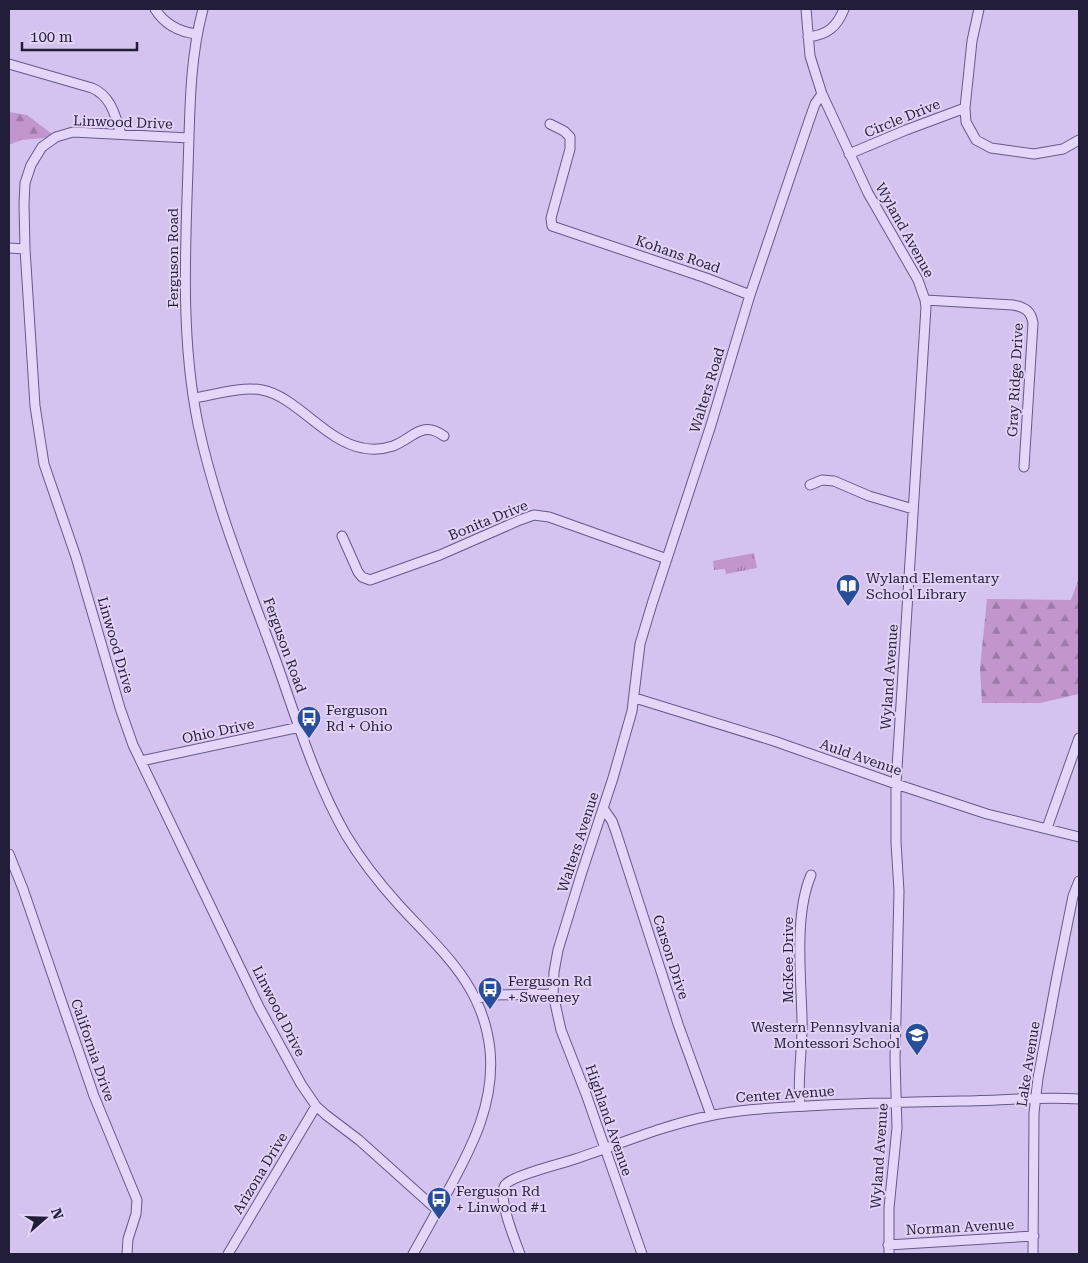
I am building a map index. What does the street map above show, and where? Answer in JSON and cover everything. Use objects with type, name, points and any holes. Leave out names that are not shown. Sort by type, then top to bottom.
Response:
[{"type":"street","points":[[155,9],[170,26],[186,33],[197,34]]},
{"type":"street","name":"Ferguson Road","points":[[203,9],[197,34],[191,77],[186,310],[189,361],[204,450],[216,491],[326,796],[356,851],[399,904],[444,952],[465,978],[477,999],[490,1050],[491,1079],[484,1115],[471,1148],[413,1254]]},
{"type":"street","name":"Wyland Avenue","points":[[806,9],[810,56],[822,94],[880,216],[914,271],[925,300],[926,319],[896,784],[896,842],[899,891],[895,1049],[897,1128],[889,1208],[888,1250]]},
{"type":"street","points":[[808,37],[822,35],[830,31],[844,9]]},
{"type":"street","points":[[978,9],[972,41],[965,108],[966,122],[973,136],[980,143],[991,148],[1043,154],[1063,149],[1079,140]]},
{"type":"street","points":[[9,64],[101,92],[112,107],[121,134]]},
{"type":"street","name":"Walters Road","points":[[635,698],[640,644],[750,295],[809,120],[815,104],[822,94]]},
{"type":"street","name":"Circle Drive","points":[[849,154],[965,108]]},
{"type":"street","name":"Kohans Road","points":[[550,124],[564,131],[570,137],[570,149],[551,218],[552,226],[750,295]]},
{"type":"street","name":"Linwood Drive","points":[[189,138],[72,132],[56,137],[42,147],[31,165],[26,183],[24,204],[25,249],[32,378],[40,449],[49,483],[76,557],[126,726],[271,1031],[316,1106],[387,1165],[437,1210]]},
{"type":"street","points":[[9,248],[25,249]]},
{"type":"street","name":"Gray Ridge Drive","points":[[925,300],[1013,305],[1029,311],[1033,323],[1024,467]]},
{"type":"street","points":[[194,398],[247,390],[266,391],[284,400],[345,443],[361,448],[375,449],[393,446],[416,432],[428,428],[444,436]]},
{"type":"street","points":[[810,485],[822,480],[834,481],[869,496],[913,509]]},
{"type":"street","name":"Bonita Drive","points":[[342,536],[354,566],[360,575],[367,579],[379,578],[534,515],[549,517],[667,559]]},
{"type":"street","name":"Auld Avenue","points":[[635,698],[774,741],[987,814],[1079,837]]},
{"type":"street","name":"Walters Avenue","points":[[553,994],[558,950],[588,850],[616,771],[635,698]]},
{"type":"street","name":"Ohio Drive","points":[[141,761],[300,728]]},
{"type":"street","points":[[1047,828],[1079,738]]},
{"type":"street","name":"Carson Drive","points":[[603,808],[612,821],[616,832],[678,1024],[711,1115]]},
{"type":"street","name":"California Drive","points":[[9,854],[23,889],[94,1096],[109,1136],[136,1195],[137,1210],[128,1239],[128,1254]]},
{"type":"street","name":"McKee Drive","points":[[800,1106],[798,1076],[802,1040],[800,967],[803,901],[811,875]]},
{"type":"street","name":"Lake Avenue","points":[[1033,1254],[1034,1113],[1079,881]]},
{"type":"street","points":[[477,999],[490,995],[553,994]]},
{"type":"street","name":"Highland Avenue","points":[[553,994],[561,1030],[586,1094],[642,1254]]},
{"type":"street","name":"Center Avenue","points":[[520,1254],[504,1205],[504,1186],[524,1175],[667,1126],[711,1115],[757,1108],[896,1101],[1079,1099]]},
{"type":"street","name":"Arizona Drive","points":[[228,1254],[316,1106]]},
{"type":"street","name":"Norman Avenue","points":[[888,1250],[1034,1236]]},
{"type":"green space","points":[[9,112],[27,115],[56,137],[21,140],[9,145]]},
{"type":"green space","points":[[754,553],[757,568],[726,574],[725,569],[714,570],[713,561]]},
{"type":"green space","points":[[1079,578],[1079,694],[1040,703],[982,703],[980,668],[987,599],[1071,600]]},
{"type":"place","name":"Wyland Elementary School Library","points":[[848,607]]},
{"type":"place","name":"Ferguson Rd + Ohio","points":[[309,739]]},
{"type":"place","name":"Ferguson Rd + Sweeney","points":[[490,1010]]},
{"type":"place","name":"Western Pennsylvania Montessori School","points":[[917,1056]]},
{"type":"place","name":"Ferguson Rd + Linwood #1","points":[[439,1220]]}]
